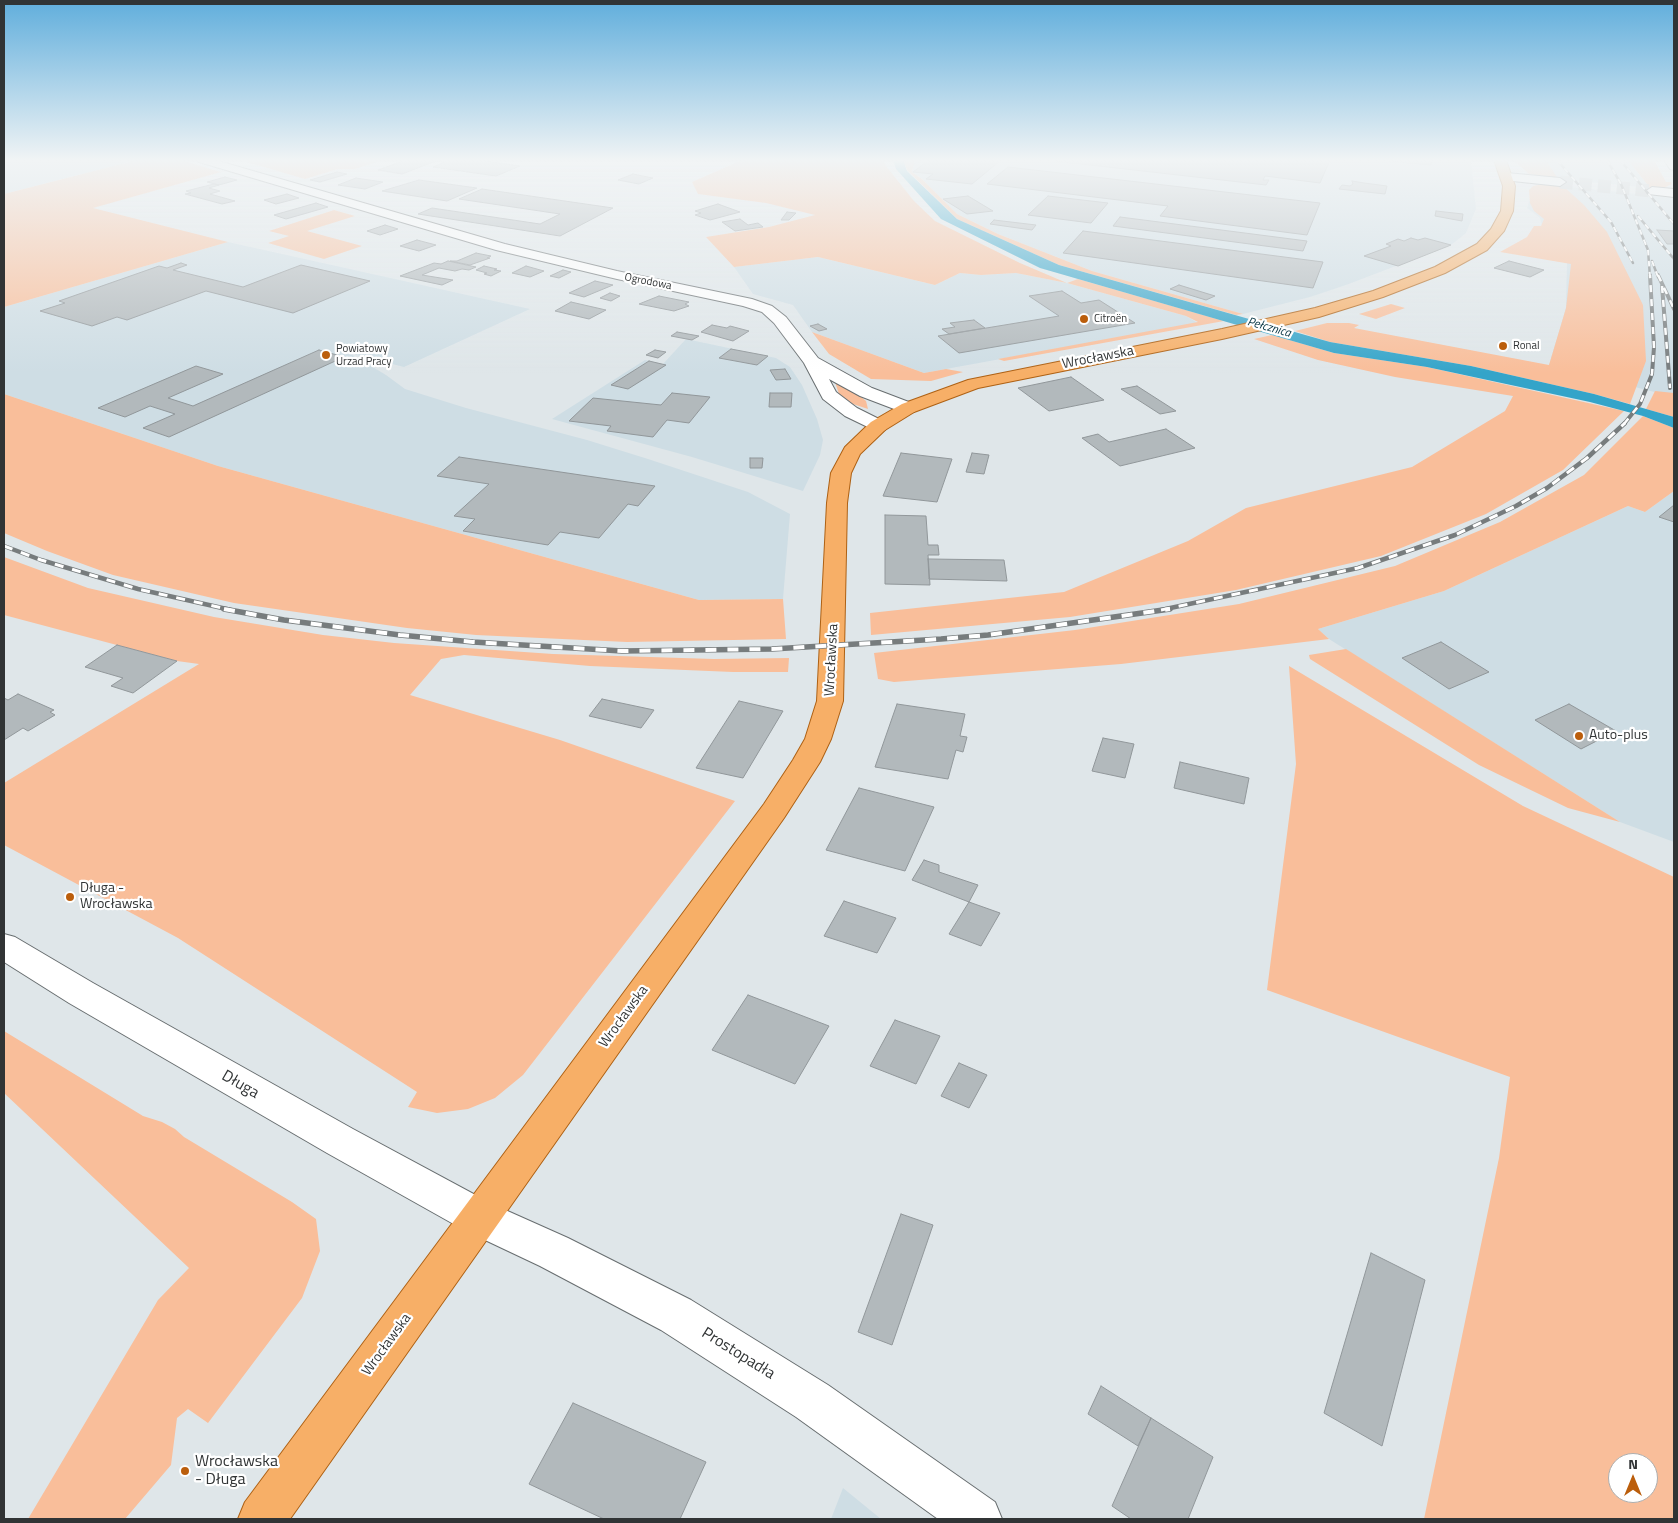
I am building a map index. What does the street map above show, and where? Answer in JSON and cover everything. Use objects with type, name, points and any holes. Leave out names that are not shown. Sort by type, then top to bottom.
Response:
[{"type":"main road","name":"Wrocławska","points":[[262,1519],[774,811],[806,762],[826,719],[832,686],[837,503],[841,473],[852,451],[878,426],[908,408],[974,384],[1222,334],[1329,309],[1400,286],[1454,263],[1482,247],[1497,231]]},
{"type":"street","name":"Ogrodowa","points":[[446,231],[501,247],[616,275],[747,302],[767,309],[779,319],[812,362],[829,395],[851,412],[878,426]]},
{"type":"street","name":"Ogrodowa","points":[[812,362],[866,392],[908,408]]},
{"type":"street","name":"Długa","points":[[4,946],[81,993],[331,1136],[480,1218]]},
{"type":"street","name":"Prostopadła","points":[[480,1218],[554,1252],[676,1315],[812,1401],[978,1519]]},
{"type":"shaded area","points":[[4,231],[185,231],[228,242],[4,307]]},
{"type":"shaded area","points":[[269,231],[307,231],[362,246],[324,259],[268,243],[289,236]]},
{"type":"shaded area","points":[[743,231],[955,231],[1020,263],[1067,283],[1016,273],[981,275],[960,273],[935,285],[818,257],[734,267],[706,237]]},
{"type":"shaded area","points":[[984,231],[992,231],[1092,271],[1243,314],[1236,315],[1059,265]]},
{"type":"shaded area","points":[[992,231],[1467,231],[1451,245],[1346,285],[1310,297],[1243,314],[1092,271]]},
{"type":"shaded area","points":[[1531,231],[1607,232],[1643,305],[1646,361],[1630,404],[1471,366],[1330,342],[1295,331],[1327,323],[1349,323],[1359,325],[1354,328],[1549,365],[1566,308],[1571,264],[1500,252],[1527,237]]},
{"type":"shaded area","points":[[1543,231],[1674,231],[1674,397],[1549,365],[1566,308],[1567,260],[1545,238]]},
{"type":"shaded area","points":[[228,242],[530,309],[404,367],[349,353],[386,375],[405,389],[648,459],[748,492],[790,514],[783,599],[699,600],[218,466],[4,394],[4,307]]},
{"type":"shaded area","points":[[818,257],[935,285],[960,273],[981,275],[1016,273],[1067,283],[1186,316],[1198,323],[924,373],[812,332],[793,305],[753,294],[734,267]]},
{"type":"shaded area","points":[[1078,279],[1224,321],[1004,361],[998,359],[1198,322],[1186,316],[1067,283]]},
{"type":"shaded area","points":[[1391,304],[1405,308],[1376,319],[1359,314]]},
{"type":"shaded area","points":[[812,332],[924,373],[946,369],[963,372],[931,381],[871,379],[829,354]]},
{"type":"shaded area","points":[[1272,335],[1334,353],[1427,367],[1624,411],[1563,470],[1486,514],[1381,556],[1236,590],[1070,617],[871,635],[870,613],[1064,592],[1188,541],[1246,508],[1412,467],[1505,411],[1513,396],[1395,377],[1318,360],[1254,339]]},
{"type":"shaded area","points":[[686,339],[776,358],[790,367],[802,385],[817,419],[823,440],[820,455],[803,491],[692,457],[552,419],[645,360],[663,364]]},
{"type":"shaded area","points":[[835,382],[854,391],[866,401],[868,409],[853,404],[839,394]]},
{"type":"shaded area","points":[[1655,391],[1674,393],[1674,417],[1646,409]]},
{"type":"shaded area","points":[[4,394],[218,466],[699,600],[783,599],[786,639],[627,642],[476,635],[407,628],[234,603],[113,575],[4,533]]},
{"type":"shaded area","points":[[1643,416],[1674,428],[1674,491],[1645,512],[1628,506],[1444,591],[1318,629],[1329,639],[1121,664],[894,682],[878,679],[874,653],[1075,630],[1239,604],[1395,566],[1500,522],[1584,475]]},
{"type":"shaded area","name":"Auto-plus","points":[[1674,491],[1674,842],[1620,822],[1329,639],[1318,629],[1444,591],[1628,506],[1645,512]]},
{"type":"shaded area","points":[[4,557],[88,588],[214,617],[323,635],[394,643],[553,654],[714,659],[789,658],[788,672],[733,672],[590,666],[464,655],[441,659],[410,695],[560,740],[735,801],[523,1075],[495,1098],[468,1109],[437,1113],[408,1107],[417,1092],[178,938],[4,845],[4,783],[199,664],[177,661],[4,615]]},
{"type":"shaded area","points":[[1346,649],[1620,822],[1568,808],[1479,765],[1310,659],[1309,655]]},
{"type":"shaded area","points":[[1289,666],[1523,806],[1674,877],[1674,1519],[1424,1519],[1499,1158],[1510,1077],[1267,990],[1296,764]]},
{"type":"shaded area","points":[[4,1031],[143,1116],[162,1122],[175,1129],[184,1137],[292,1202],[316,1219],[320,1251],[302,1298],[208,1423],[188,1409],[177,1418],[171,1465],[125,1519],[28,1519],[158,1300],[189,1268],[4,1093]]},
{"type":"shaded area","points":[[843,1488],[881,1519],[831,1519]]},
{"type":"water","name":"Pełcznica","points":[[965,231],[984,231],[1059,265],[1330,342],[1471,366],[1594,394],[1674,417],[1674,428],[1643,416],[1590,402],[1427,367],[1334,353],[1040,268]]},
{"type":"building","points":[[367,231],[392,231],[380,235]]},
{"type":"building","points":[[528,231],[569,231],[560,236]]},
{"type":"building","points":[[1084,231],[1323,262],[1313,288],[1063,253]]},
{"type":"building","points":[[1152,231],[1230,231],[1307,241],[1303,251]]},
{"type":"building","points":[[1277,231],[1309,231],[1307,235]]},
{"type":"building","points":[[1658,231],[1674,231],[1674,244],[1667,244]]},
{"type":"building","points":[[1411,238],[1418,240],[1425,238],[1451,245],[1398,266],[1364,256],[1391,246],[1386,244],[1398,239],[1404,241]]},
{"type":"building","points":[[417,240],[436,245],[419,251],[400,246]]},
{"type":"building","points":[[476,253],[491,256],[470,265],[450,261],[457,261]]},
{"type":"building","points":[[448,261],[476,267],[469,270],[455,271],[439,268],[422,275],[453,280],[442,285],[400,276],[434,263],[441,264]]},
{"type":"building","points":[[1509,261],[1544,270],[1530,277],[1494,268]]},
{"type":"building","points":[[181,263],[187,265],[173,270],[243,287],[301,265],[370,281],[293,313],[206,291],[127,320],[117,317],[92,326],[40,311],[65,303],[59,301],[159,266],[167,268]]},
{"type":"building","points":[[484,266],[501,271],[491,276],[476,270]]},
{"type":"building","points":[[526,266],[544,271],[530,277],[512,273]]},
{"type":"building","points":[[563,270],[571,272],[559,278],[550,276]]},
{"type":"building","points":[[595,281],[613,285],[584,297],[569,293]]},
{"type":"building","points":[[1179,285],[1215,296],[1206,300],[1170,289]]},
{"type":"building","name":"Citroën","points":[[1062,291],[1081,303],[1099,300],[1135,323],[959,353],[938,336],[1059,316],[1029,296]]},
{"type":"building","points":[[610,293],[620,296],[611,301],[600,298]]},
{"type":"building","points":[[659,296],[689,302],[685,304],[689,306],[674,311],[639,304]]},
{"type":"building","points":[[571,302],[606,310],[589,319],[555,311]]},
{"type":"building","points":[[974,320],[985,328],[949,334],[942,329],[955,327],[950,323]]},
{"type":"building","points":[[818,324],[827,329],[819,331],[810,326]]},
{"type":"building","points":[[712,325],[727,328],[730,326],[749,331],[733,341],[701,332]]},
{"type":"building","points":[[677,332],[699,336],[692,340],[671,336]]},
{"type":"building","points":[[731,349],[768,356],[757,365],[719,358]]},
{"type":"building","points":[[319,350],[344,357],[169,437],[143,428],[175,414],[150,406],[125,417],[98,408],[196,366],[223,374],[168,398],[193,406]]},
{"type":"building","points":[[655,350],[666,352],[658,358],[646,355]]},
{"type":"building","points":[[649,361],[666,365],[628,389],[611,385]]},
{"type":"building","points":[[785,369],[791,379],[776,380],[770,370]]},
{"type":"building","points":[[1071,377],[1104,400],[1049,411],[1018,388]]},
{"type":"building","points":[[1137,386],[1176,411],[1160,414],[1121,389]]},
{"type":"building","points":[[672,393],[710,397],[689,423],[667,420],[653,437],[607,431],[611,426],[569,421],[593,398],[661,405]]},
{"type":"building","points":[[770,393],[792,393],[791,407],[769,407]]},
{"type":"building","points":[[1166,429],[1195,448],[1120,466],[1082,438],[1098,434],[1109,442]]},
{"type":"building","points":[[901,453],[952,459],[937,502],[883,496]]},
{"type":"building","points":[[972,453],[989,455],[984,474],[966,472]]},
{"type":"building","points":[[459,457],[655,486],[638,506],[628,504],[599,538],[560,532],[548,545],[463,531],[475,519],[454,516],[489,484],[437,476]]},
{"type":"building","points":[[750,458],[763,458],[762,468],[750,468]]},
{"type":"building","points":[[1674,505],[1674,522],[1659,517]]},
{"type":"building","points":[[885,515],[926,516],[928,545],[938,545],[939,555],[928,555],[930,585],[885,584]]},
{"type":"building","points":[[928,559],[1004,560],[1007,581],[929,579]]},
{"type":"building","points":[[1441,642],[1489,672],[1449,689],[1402,658]]},
{"type":"building","points":[[117,645],[177,661],[133,693],[111,686],[123,678],[85,667]]},
{"type":"building","points":[[18,694],[54,710],[50,712],[55,715],[28,731],[23,728],[4,740],[4,698],[8,700]]},
{"type":"building","points":[[602,699],[654,710],[641,728],[589,716]]},
{"type":"building","points":[[739,701],[783,711],[743,778],[696,768]]},
{"type":"building","points":[[897,704],[965,714],[960,736],[967,737],[963,752],[956,750],[948,779],[875,767]]},
{"type":"building","points":[[1569,704],[1616,731],[1581,749],[1535,720]]},
{"type":"building","points":[[1103,738],[1134,744],[1125,778],[1092,771]]},
{"type":"building","points":[[1180,762],[1249,778],[1244,804],[1174,788]]},
{"type":"building","points":[[859,788],[934,807],[905,871],[826,850]]},
{"type":"building","points":[[924,860],[939,865],[939,872],[978,885],[969,902],[912,880]]},
{"type":"building","points":[[844,901],[896,918],[877,953],[824,936]]},
{"type":"building","points":[[969,902],[1000,913],[981,946],[949,934]]},
{"type":"building","points":[[748,995],[829,1026],[795,1084],[712,1050]]},
{"type":"building","points":[[895,1020],[940,1036],[916,1084],[870,1066]]},
{"type":"building","points":[[959,1063],[987,1075],[969,1108],[941,1096]]},
{"type":"building","points":[[901,1214],[933,1225],[892,1345],[858,1332]]},
{"type":"building","points":[[1371,1253],[1425,1280],[1382,1446],[1324,1413]]},
{"type":"building","points":[[1101,1386],[1151,1418],[1138,1446],[1088,1414]]},
{"type":"building","points":[[573,1403],[706,1462],[680,1519],[604,1519],[529,1484]]},
{"type":"building","points":[[1151,1418],[1213,1457],[1188,1519],[1131,1519],[1112,1506]]},
{"type":"railway","points":[[1616,231],[1633,263]]},
{"type":"railway","points":[[1640,231],[1648,250],[1650,277]]},
{"type":"railway","points":[[1651,231],[1674,259]]},
{"type":"railway","points":[[1652,261],[1658,277]]},
{"type":"railway","points":[[1624,424],[1640,404],[1652,374],[1654,347],[1650,275]]},
{"type":"railway","points":[[1658,275],[1674,309]]},
{"type":"railway","points":[[1662,286],[1670,388]]},
{"type":"railway","points":[[1161,610],[1358,568],[1455,535],[1516,506],[1547,488],[1587,458],[1624,424]]},
{"type":"railway","points":[[4,546],[41,560],[138,589],[231,610]]},
{"type":"railway","points":[[224,609],[284,620],[400,635],[473,642],[622,651],[772,649],[941,639],[988,635],[1170,609]]},
{"type":"place","name":"Citroën","points":[[1084,319]]},
{"type":"place","name":"Ronal","points":[[1503,346]]},
{"type":"place","name":"Powiatowy Urzad Pracy","points":[[326,355]]},
{"type":"place","name":"Auto-plus","points":[[1579,736]]},
{"type":"place","name":"Długa - Wrocławska","points":[[70,897]]},
{"type":"place","name":"Wrocławska - Długa","points":[[185,1471]]}]
